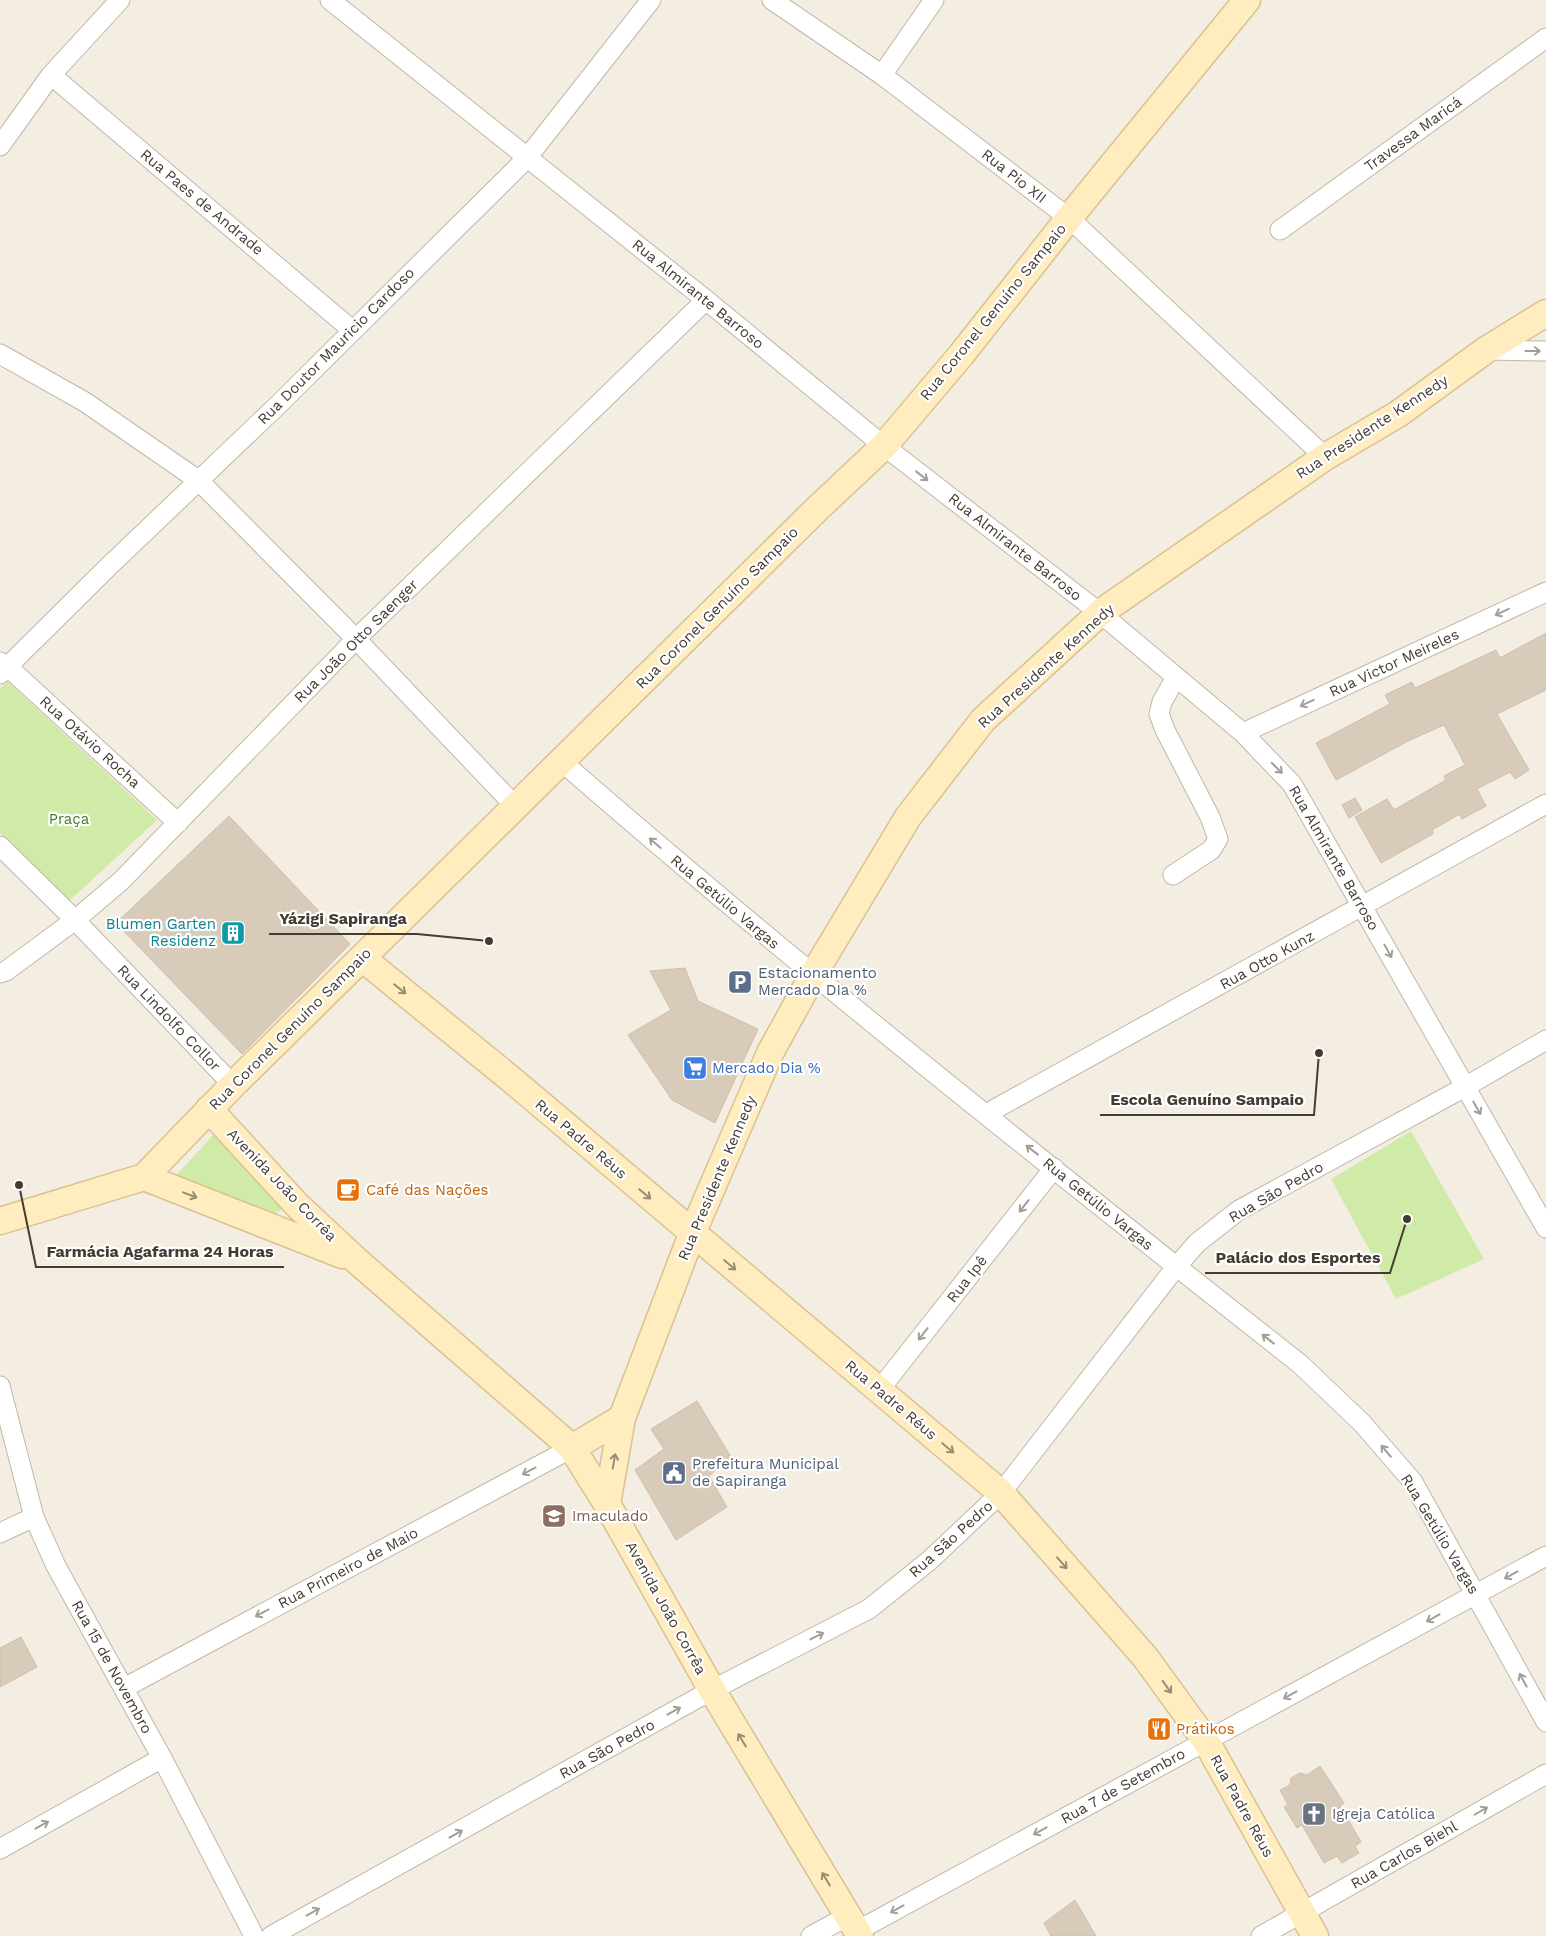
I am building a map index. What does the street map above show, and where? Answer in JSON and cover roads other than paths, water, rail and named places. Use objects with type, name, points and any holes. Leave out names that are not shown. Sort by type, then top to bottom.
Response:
[{"type":"main road","name":"Rua Coronel Genuíno Sampaio","points":[[144,1177],[233,1085],[818,508],[884,446],[961,355],[1069,218],[1246,0]]},
{"type":"main road","name":"Rua Presidente Kennedy","points":[[607,1504],[622,1418],[692,1234],[770,1053],[813,975],[908,817],[983,720],[1100,613],[1325,457],[1398,414],[1486,350],[1546,312]]},
{"type":"main road","name":"Rua Padre Réus","points":[[362,958],[512,1080],[692,1234],[1001,1493],[1145,1657],[1206,1741],[1315,1936]]},
{"type":"main road","name":"Avenida João Corrêa","points":[[209,1109],[297,1205],[357,1261],[572,1448],[607,1504],[712,1690],[855,1928]]},
{"type":"main road","name":"Avenida João Corrêa","points":[[144,1177],[280,1229],[357,1261]]},
{"type":"main road","points":[[0,1221],[144,1177]]},
{"type":"main road","points":[[280,1229],[297,1215],[297,1205]]},
{"type":"main road","points":[[572,1448],[622,1418]]},
{"type":"street","points":[[0,146],[51,75],[120,0]]},
{"type":"street","name":"Rua Almirante Barroso","points":[[330,0],[706,300],[884,446],[1100,613],[1243,734],[1292,784],[1363,906],[1464,1088],[1546,1228]]},
{"type":"street","name":"Rua Doutor Mauricio Cardoso","points":[[3,668],[279,404],[527,158],[652,0]]},
{"type":"street","name":"Rua Pio XII","points":[[772,0],[882,75],[1069,218],[1325,457]]},
{"type":"street","points":[[882,75],[934,0]]},
{"type":"street","name":"Travessa Maricá","points":[[1280,230],[1546,38]]},
{"type":"street","name":"Rua Paes de Andrade","points":[[51,75],[352,330]]},
{"type":"street","name":"Rua João Otto Saenger","points":[[0,973],[6,971],[75,920],[121,881],[356,640],[706,300]]},
{"type":"street","points":[[1486,350],[1546,351]]},
{"type":"street","points":[[0,354],[85,402],[198,480],[356,640],[516,807]]},
{"type":"street","name":"Rua Victor Meireles","points":[[1243,734],[1546,592]]},
{"type":"street","name":"Rua Otávio Rocha","points":[[3,668],[178,823]]},
{"type":"street","points":[[1174,875],[1211,850],[1218,839],[1210,817],[1165,730],[1159,714],[1162,702],[1176,677]]},
{"type":"street","name":"Rua Getúlio Vargas","points":[[561,761],[813,975],[1176,1267],[1300,1364],[1362,1422],[1413,1482],[1546,1722]]},
{"type":"street","name":"Rua Otto Kunz","points":[[986,1114],[1546,804]]},
{"type":"street","name":"Rua Lindolfo Collor","points":[[0,846],[75,920],[233,1085]]},
{"type":"street","name":"Rua São Pedro","points":[[271,1936],[712,1690],[869,1609],[930,1560],[1001,1493],[1176,1267],[1197,1243],[1239,1210],[1464,1088],[1546,1040]]},
{"type":"street","name":"Rua Ipê","points":[[880,1390],[1054,1168]]},
{"type":"street","name":"Rua 15 de Novembro","points":[[0,1386],[34,1517],[56,1566],[162,1758],[254,1936]]},
{"type":"street","name":"Rua Primeiro de Maio","points":[[124,1688],[572,1448]]},
{"type":"street","points":[[0,1533],[34,1517]]},
{"type":"street","name":"Rua 7 de Setembro","points":[[811,1936],[855,1928],[1206,1741],[1546,1556]]},
{"type":"street","points":[[0,1849],[162,1758]]},
{"type":"street","name":"Rua Carlos Biehl","points":[[1261,1936],[1546,1774]]},
{"type":"place","name":"Blumen Garten Residenz","points":[[233,933]]},
{"type":"place","name":"Yázigi Sapiranga","points":[[489,941]]},
{"type":"place","name":"Estacionamento Mercado DIa %","points":[[740,982]]},
{"type":"place","name":"Escola Genuíno Sampaio","points":[[1319,1053]]},
{"type":"place","name":"Mercado Dia %","points":[[695,1068]]},
{"type":"place","name":"Farmácia Agafarma 24 Horas","points":[[19,1185]]},
{"type":"place","name":"Café das Nações","points":[[348,1190]]},
{"type":"place","name":"Palácio dos Esportes","points":[[1407,1219]]},
{"type":"place","name":"Prefeitura Municipal de Sapiranga","points":[[674,1473]]},
{"type":"place","name":"Imaculado","points":[[554,1516]]},
{"type":"place","name":"Prátikos","points":[[1159,1729]]},
{"type":"place","name":"Igreja Católica","points":[[1314,1814]]},
{"type":"park label","name":"Praça","points":[[69,819]]}]
